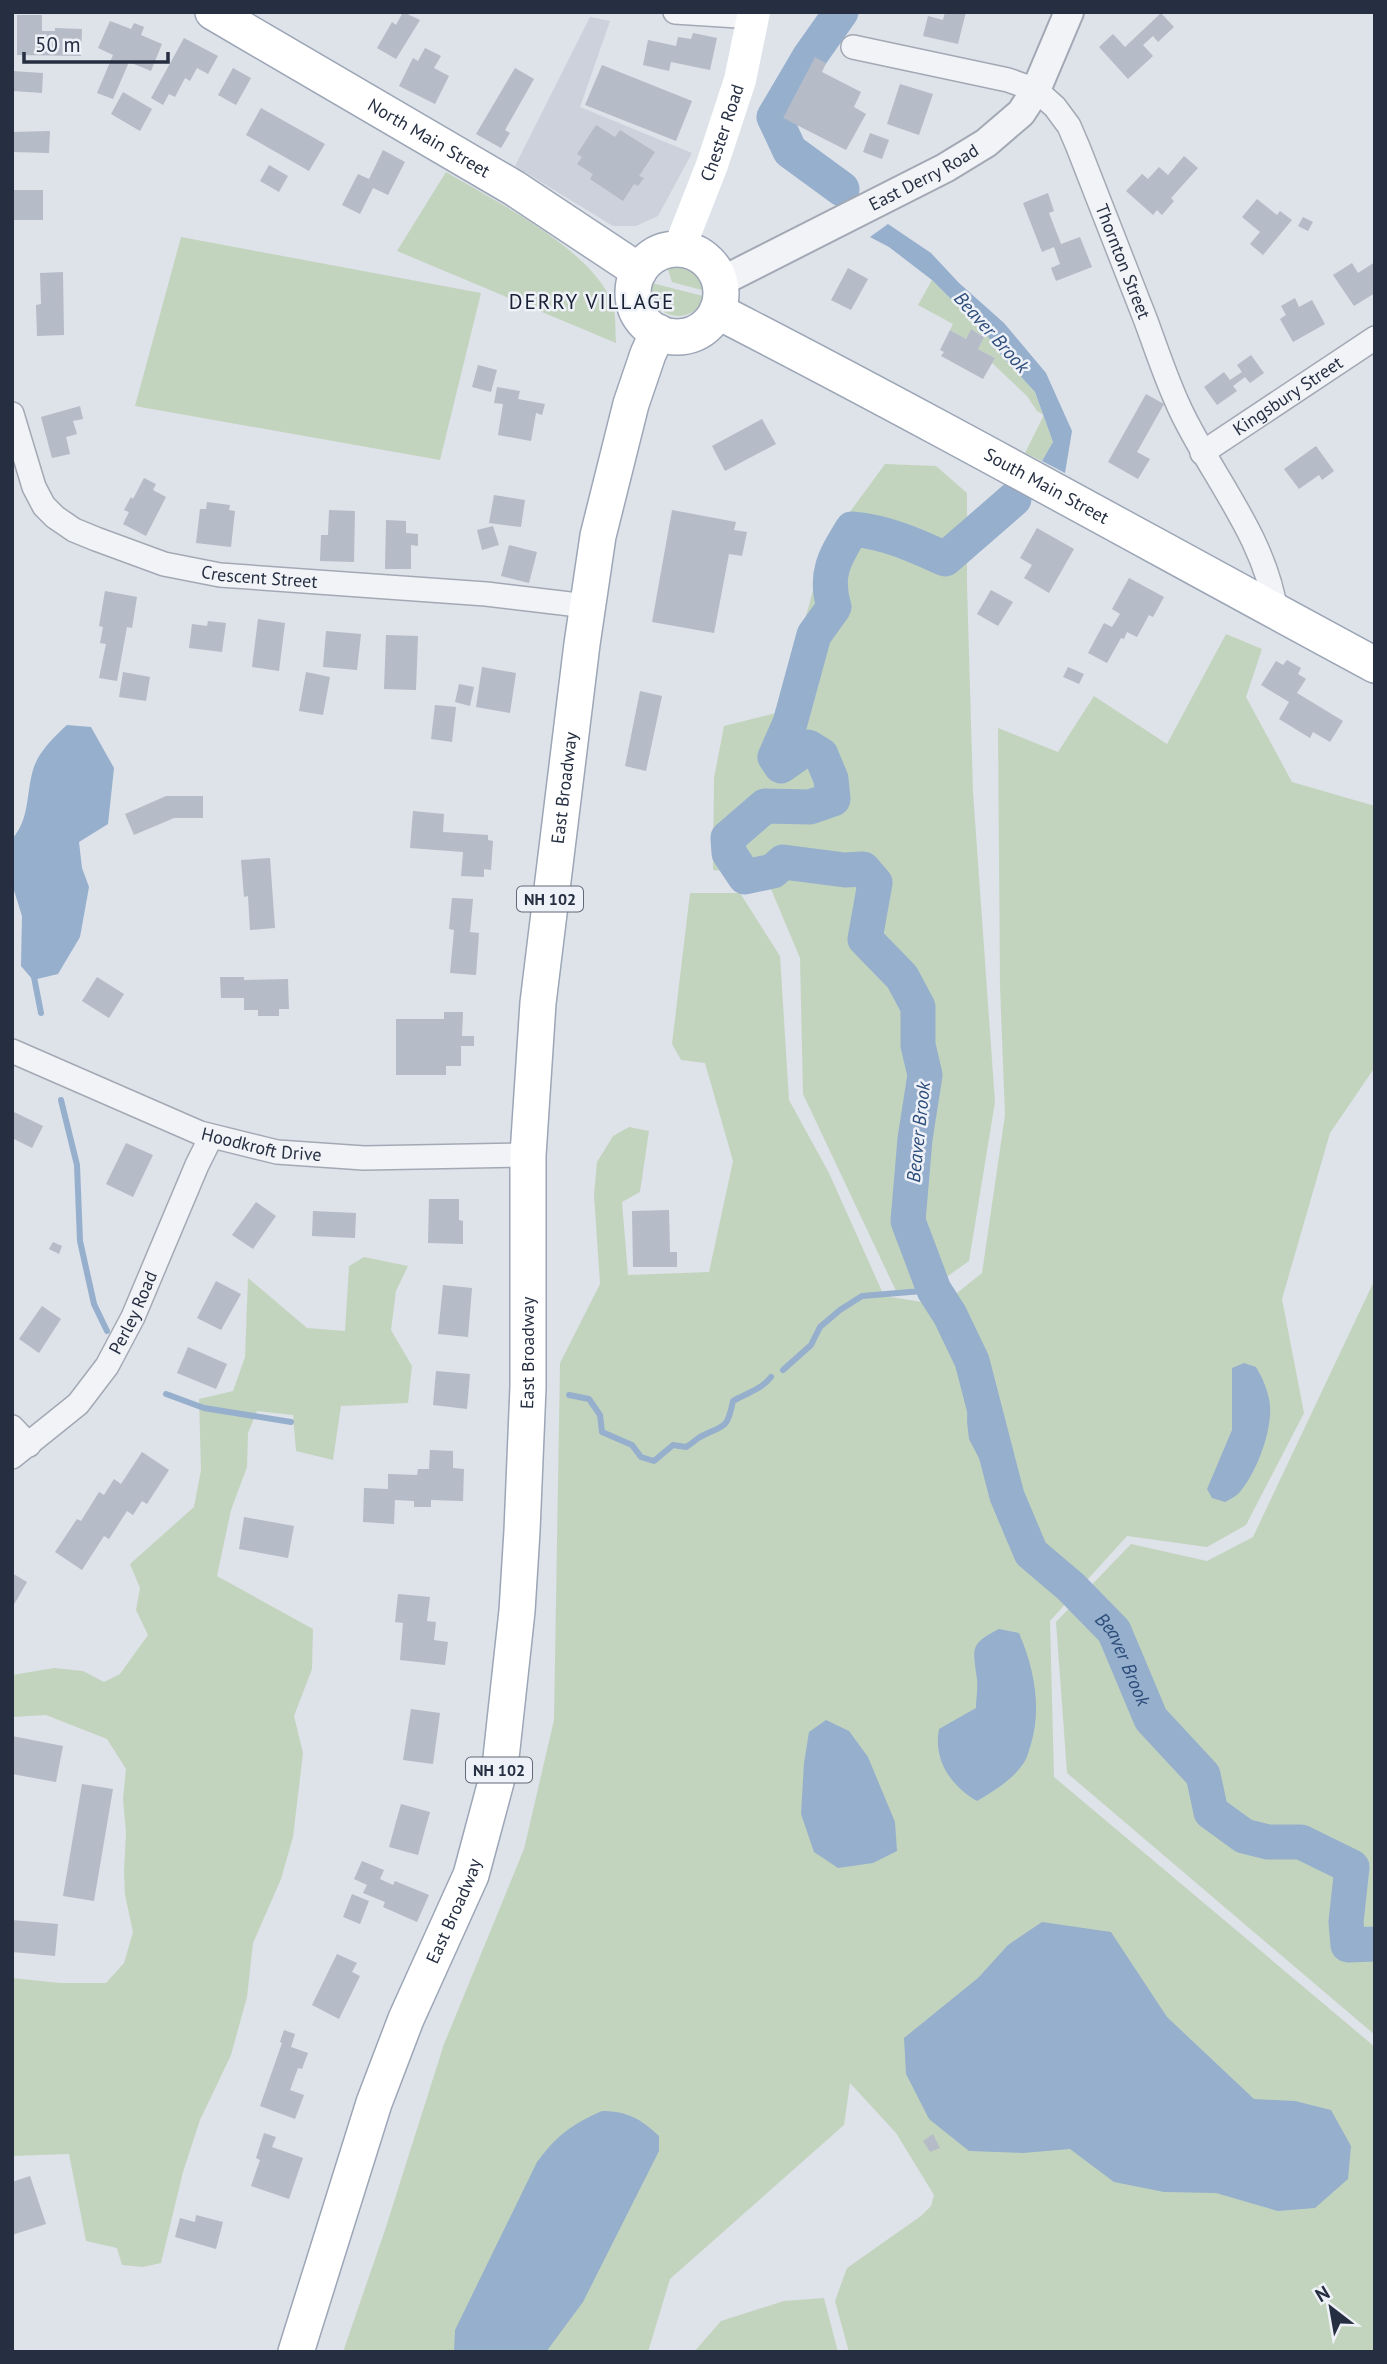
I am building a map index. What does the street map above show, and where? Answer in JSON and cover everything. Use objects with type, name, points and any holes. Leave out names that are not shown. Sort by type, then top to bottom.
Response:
[{"type":"main road","name":"North Main Street","points":[[213,12],[514,188],[639,271]]},
{"type":"main road","name":"Chester Road","points":[[679,249],[712,165],[740,80],[754,15]]},
{"type":"main road","points":[[679,249],[693,252],[715,269],[719,297],[708,324],[688,335],[673,336],[658,332],[643,320],[636,308],[634,295],[639,271],[657,254],[679,249]]},
{"type":"main road","name":"South Main Street","points":[[719,297],[1002,463],[1375,665]]},
{"type":"main road","name":"East Broadway","points":[[296,2352],[374,2103],[406,2019],[471,1875],[500,1767],[517,1611],[522,1531],[528,1387],[528,1155],[538,1003],[598,536],[626,423],[639,379],[658,332]]},
{"type":"street","points":[[675,12],[754,15]]},
{"type":"street","name":"East Derry Road","points":[[719,297],[967,155],[1006,127],[1021,113],[1037,90],[1069,12]]},
{"type":"street","name":"Thornton Street","points":[[853,47],[1007,80],[1037,90],[1055,107],[1069,126],[1078,147],[1179,407],[1202,453],[1255,542],[1272,587],[1276,612]]},
{"type":"street","name":"Kingsbury Street","points":[[1202,453],[1375,338]]},
{"type":"street","name":"Crescent Street","points":[[12,414],[34,487],[44,506],[55,517],[74,530],[164,564],[232,576],[486,594],[587,606]]},
{"type":"street","name":"Hoodkroft Drive","points":[[12,1051],[211,1137],[277,1152],[383,1158],[528,1155]]},
{"type":"street","name":"Perley Road","points":[[20,1451],[78,1404],[117,1349],[134,1317],[211,1137]]},
{"type":"street","points":[[12,1427],[20,1451]]},
{"type":"shaded area","points":[[590,17],[610,21],[580,107],[692,153],[658,216],[636,226],[613,226],[515,166]]},
{"type":"green space","points":[[446,172],[543,230],[589,269],[605,289],[614,310],[616,343],[397,251]]},
{"type":"green space","points":[[181,237],[481,293],[440,460],[135,406]]},
{"type":"green space","points":[[673,262],[692,266],[702,274],[709,292],[672,282],[666,264]]},
{"type":"green space","points":[[932,280],[987,335],[1001,355],[1035,392],[1043,414],[1037,411],[1027,396],[992,363],[995,358],[978,349],[984,336],[971,330],[966,339],[950,330],[953,324],[918,305]]},
{"type":"green space","points":[[648,282],[707,297],[700,307],[691,313],[671,315],[655,304]]},
{"type":"green space","points":[[1044,416],[1053,442],[1042,461],[1025,453]]},
{"type":"green space","points":[[885,464],[936,466],[967,493],[973,792],[995,1102],[969,1261],[934,1286],[896,1291],[803,1094],[800,958],[765,875],[713,870],[714,778],[724,726],[780,712],[825,546]]},
{"type":"green space","points":[[1226,634],[1262,649],[1246,697],[1292,782],[1375,806],[1375,1067],[1330,1133],[1282,1299],[1304,1413],[1246,1525],[1207,1547],[1127,1536],[1050,1621],[1054,1777],[1375,2047],[1375,2352],[849,2352],[835,2301],[847,2268],[921,2216],[931,2206],[934,2195],[896,2133],[850,2083],[844,2125],[670,2279],[648,2352],[343,2352],[444,2044],[524,1849],[554,1720],[560,1363],[600,1284],[594,1195],[597,1162],[613,1136],[629,1127],[649,1131],[640,1192],[622,1202],[628,1275],[709,1272],[733,1161],[705,1063],[681,1060],[672,1044],[690,893],[740,893],[780,956],[789,1100],[829,1173],[884,1296],[942,1305],[982,1273],[1005,1115],[1000,987],[998,728],[1058,752],[1094,696],[1167,744]]},
{"type":"green space","points":[[364,1257],[408,1266],[396,1291],[391,1330],[412,1366],[408,1403],[341,1406],[333,1460],[296,1451],[293,1415],[257,1411],[248,1433],[247,1467],[231,1510],[217,1576],[313,1629],[312,1669],[294,1716],[303,1753],[293,1837],[281,1879],[253,1943],[247,1997],[231,2055],[200,2120],[183,2172],[161,2263],[143,2267],[122,2265],[117,2248],[86,2241],[69,2154],[12,2156],[12,1978],[60,1983],[106,1983],[124,1963],[133,1932],[125,1895],[124,1872],[126,1832],[123,1799],[126,1769],[107,1739],[46,1715],[12,1717],[12,1675],[54,1668],[83,1671],[104,1682],[120,1674],[148,1635],[136,1610],[140,1588],[130,1564],[194,1507],[201,1470],[199,1399],[233,1391],[245,1357],[248,1278],[307,1328],[345,1331],[349,1266]]},
{"type":"green space","points":[[1375,1279],[1375,2035],[1067,1773],[1056,1622],[1131,1544],[1207,1561],[1253,1537]]},
{"type":"green space","points":[[824,2298],[838,2352],[694,2352],[721,2321],[784,2301]]},
{"type":"water","points":[[888,224],[931,253],[959,283],[1004,323],[1046,373],[1072,431],[1065,473],[1042,461],[1053,442],[1035,392],[1001,355],[987,335],[932,280],[889,247],[870,237]]},
{"type":"water","points":[[67,725],[91,727],[114,768],[108,824],[79,842],[82,868],[89,887],[80,937],[58,974],[33,980],[21,966],[22,916],[12,884],[12,839],[25,815],[35,763],[47,745]]},
{"type":"water","points":[[947,1288],[979,1343],[987,1428],[994,1449],[1022,1488],[1036,1540],[1022,1541],[996,1483],[969,1439],[963,1358],[933,1296]]},
{"type":"water","points":[[1244,1363],[1256,1367],[1264,1383],[1269,1399],[1269,1422],[1263,1448],[1252,1474],[1239,1493],[1225,1502],[1212,1498],[1207,1489],[1232,1430],[1232,1368]]},
{"type":"water","points":[[999,1629],[1019,1633],[1035,1688],[1036,1716],[1031,1744],[1024,1762],[1013,1776],[977,1801],[959,1788],[946,1771],[939,1751],[939,1729],[976,1708],[975,1648],[982,1639]]},
{"type":"water","points":[[826,1720],[849,1731],[868,1757],[895,1822],[897,1851],[873,1863],[838,1868],[814,1852],[801,1814],[809,1732]]},
{"type":"water","points":[[1042,1922],[1111,1932],[1167,2017],[1254,2099],[1295,2101],[1331,2110],[1351,2146],[1348,2179],[1315,2208],[1278,2211],[1216,2193],[1164,2192],[1114,2182],[1070,2149],[1023,2153],[969,2151],[929,2119],[906,2074],[904,2038],[978,1978],[1008,1945]]},
{"type":"water","points":[[602,2111],[626,2114],[646,2125],[659,2136],[659,2151],[583,2302],[546,2352],[454,2352],[455,2330],[537,2162],[565,2132]]},
{"type":"building","points":[[403,12],[420,20],[396,59],[377,48],[392,22],[396,25]]},
{"type":"building","points":[[945,12],[966,12],[958,44],[923,36],[928,16],[943,20]]},
{"type":"building","points":[[1161,13],[1174,27],[1158,42],[1153,36],[1143,45],[1153,56],[1128,79],[1099,47],[1113,34],[1125,47]]},
{"type":"building","points":[[17,15],[42,15],[42,31],[55,31],[55,28],[82,29],[81,56],[17,55]]},
{"type":"building","points":[[110,21],[131,29],[134,23],[144,27],[141,35],[162,44],[151,71],[129,62],[113,99],[97,93],[113,55],[98,48]]},
{"type":"building","points":[[693,33],[717,38],[710,70],[671,62],[669,71],[643,65],[648,40],[676,46],[678,37],[691,39]]},
{"type":"building","points":[[184,38],[218,56],[208,74],[197,68],[190,81],[185,78],[175,97],[169,94],[163,105],[151,98]]},
{"type":"building","points":[[425,48],[441,56],[434,68],[449,76],[435,104],[399,86],[413,58],[418,61]]},
{"type":"building","points":[[815,57],[826,63],[822,72],[861,92],[854,107],[866,114],[846,150],[783,118]]},
{"type":"building","points":[[602,65],[692,101],[676,141],[585,105]]},
{"type":"building","points":[[233,68],[251,78],[236,105],[218,95]]},
{"type":"building","points":[[515,68],[534,79],[505,130],[510,133],[501,148],[476,134]]},
{"type":"building","points":[[12,71],[43,73],[42,93],[12,91]]},
{"type":"building","points":[[900,84],[933,94],[919,135],[887,124]]},
{"type":"building","points":[[123,92],[152,109],[140,131],[111,114]]},
{"type":"building","points":[[261,108],[325,144],[309,171],[246,135]]},
{"type":"building","points":[[596,125],[615,137],[620,130],[655,152],[639,176],[644,178],[638,186],[634,184],[623,201],[590,179],[593,174],[577,164],[582,157],[577,154]]},
{"type":"building","points":[[50,131],[49,153],[12,152],[12,132]]},
{"type":"building","points":[[870,133],[889,140],[882,159],[863,152]]},
{"type":"building","points":[[383,150],[405,162],[388,195],[373,188],[360,214],[342,205],[358,174],[369,179]]},
{"type":"building","points":[[1184,156],[1198,168],[1171,198],[1174,201],[1162,215],[1157,210],[1153,215],[1126,191],[1142,174],[1148,179],[1159,167],[1168,175]]},
{"type":"building","points":[[269,165],[288,176],[279,192],[260,181]]},
{"type":"building","points":[[12,190],[43,190],[43,220],[12,220]]},
{"type":"building","points":[[1048,193],[1054,211],[1049,213],[1061,244],[1080,237],[1092,267],[1056,281],[1051,268],[1060,264],[1054,247],[1042,252],[1023,203]]},
{"type":"building","points":[[1257,199],[1277,215],[1280,211],[1292,220],[1263,255],[1250,244],[1260,232],[1242,217]]},
{"type":"building","points":[[1303,217],[1313,222],[1308,231],[1298,226]]},
{"type":"building","points":[[1375,262],[1375,293],[1354,306],[1333,275],[1352,263],[1358,273]]},
{"type":"building","points":[[848,268],[868,279],[851,310],[831,300]]},
{"type":"building","points":[[63,272],[64,335],[37,336],[36,305],[41,304],[40,273]]},
{"type":"building","points":[[1295,298],[1299,307],[1312,300],[1325,324],[1293,342],[1280,319],[1286,315],[1281,306]]},
{"type":"building","points":[[971,329],[984,337],[978,349],[995,358],[983,379],[941,356],[944,352],[940,350],[950,330],[966,339]]},
{"type":"building","points":[[1251,355],[1264,373],[1250,383],[1245,377],[1233,386],[1237,391],[1217,405],[1204,387],[1224,372],[1230,380],[1242,372],[1237,365]]},
{"type":"building","points":[[478,365],[497,370],[491,392],[472,387]]},
{"type":"building","points":[[497,387],[520,391],[518,399],[545,404],[542,415],[536,413],[531,441],[498,435],[503,404],[494,403]]},
{"type":"building","points":[[1146,394],[1164,404],[1137,452],[1150,459],[1138,479],[1108,462]]},
{"type":"building","points":[[80,406],[83,419],[73,421],[77,434],[66,437],[70,454],[52,458],[41,417]]},
{"type":"building","points":[[762,419],[776,444],[725,471],[712,446]]},
{"type":"building","points":[[1316,446],[1334,471],[1322,480],[1319,475],[1299,489],[1284,469]]},
{"type":"building","points":[[144,478],[156,484],[153,490],[166,497],[146,536],[123,524],[129,512],[124,510]]},
{"type":"building","points":[[494,495],[525,500],[521,527],[489,523]]},
{"type":"building","points":[[207,502],[230,505],[229,510],[235,511],[231,547],[196,543],[200,509],[206,509]]},
{"type":"building","points":[[329,510],[355,511],[354,562],[320,561],[321,535],[328,535]]},
{"type":"building","points":[[672,510],[736,522],[734,530],[747,532],[742,556],[729,554],[714,633],[652,622]]},
{"type":"building","points":[[386,520],[406,521],[406,533],[418,534],[418,546],[411,545],[411,569],[385,569]]},
{"type":"building","points":[[493,526],[499,545],[482,550],[477,530]]},
{"type":"building","points":[[1037,528],[1074,549],[1049,593],[1024,578],[1032,565],[1020,558]]},
{"type":"building","points":[[509,545],[537,552],[529,583],[501,576]]},
{"type":"building","points":[[1129,578],[1164,597],[1153,617],[1149,615],[1137,637],[1127,632],[1124,639],[1121,638],[1107,663],[1088,653],[1104,623],[1112,627],[1120,614],[1112,609]]},
{"type":"building","points":[[991,590],[1013,602],[998,626],[977,614]]},
{"type":"building","points":[[105,591],[137,597],[132,628],[127,627],[117,681],[99,678],[106,644],[100,643],[103,627],[99,626]]},
{"type":"building","points":[[258,619],[285,623],[279,671],[252,667]]},
{"type":"building","points":[[208,621],[226,623],[222,652],[189,648],[192,624],[207,626]]},
{"type":"building","points":[[326,631],[361,634],[357,670],[323,667]]},
{"type":"building","points":[[386,635],[418,636],[416,690],[384,689]]},
{"type":"building","points":[[1287,660],[1301,668],[1298,674],[1306,679],[1297,693],[1343,721],[1330,742],[1313,732],[1310,738],[1279,719],[1289,702],[1261,685],[1276,661],[1283,665]]},
{"type":"building","points":[[482,667],[516,673],[510,713],[476,707]]},
{"type":"building","points":[[1068,667],[1084,674],[1079,684],[1063,677]]},
{"type":"building","points":[[123,672],[150,677],[146,701],[119,697]]},
{"type":"building","points":[[306,672],[330,677],[323,715],[299,711]]},
{"type":"building","points":[[459,684],[474,687],[470,706],[455,702]]},
{"type":"building","points":[[640,691],[662,696],[646,771],[625,766]]},
{"type":"building","points":[[435,705],[456,707],[452,742],[431,739]]},
{"type":"building","points":[[166,796],[203,796],[203,818],[174,818],[134,835],[125,814]]},
{"type":"building","points":[[413,811],[444,814],[443,832],[488,835],[488,840],[493,841],[491,870],[484,869],[484,877],[461,876],[463,852],[410,848]]},
{"type":"building","points":[[270,858],[275,928],[250,930],[248,896],[244,897],[241,860]]},
{"type":"building","points":[[452,898],[473,899],[470,932],[479,933],[476,975],[450,973],[454,930],[449,929]]},
{"type":"building","points":[[97,977],[124,994],[109,1018],[82,1001]]},
{"type":"building","points":[[220,977],[244,977],[244,980],[288,979],[289,1009],[279,1009],[279,1016],[258,1016],[258,1010],[244,1010],[244,998],[221,998]]},
{"type":"building","points":[[444,1012],[463,1012],[462,1036],[474,1036],[474,1046],[461,1046],[461,1066],[446,1066],[446,1075],[396,1075],[396,1019],[444,1019]]},
{"type":"building","points":[[12,1111],[43,1126],[32,1148],[12,1138]]},
{"type":"building","points":[[126,1143],[153,1155],[133,1197],[106,1184]]},
{"type":"building","points":[[429,1199],[459,1199],[463,1244],[428,1243]]},
{"type":"building","points":[[256,1202],[276,1216],[253,1249],[232,1235]]},
{"type":"building","points":[[669,1210],[670,1252],[677,1252],[677,1267],[633,1267],[632,1211]]},
{"type":"building","points":[[313,1211],[356,1213],[355,1238],[312,1236]]},
{"type":"building","points":[[53,1242],[62,1246],[59,1254],[49,1249]]},
{"type":"building","points":[[216,1281],[241,1294],[221,1330],[197,1318]]},
{"type":"building","points":[[443,1285],[472,1288],[468,1337],[438,1334]]},
{"type":"building","points":[[42,1306],[61,1319],[39,1353],[19,1339]]},
{"type":"building","points":[[188,1347],[227,1364],[216,1389],[177,1373]]},
{"type":"building","points":[[436,1371],[470,1374],[467,1409],[433,1405]]},
{"type":"building","points":[[430,1450],[453,1451],[453,1468],[464,1469],[463,1501],[431,1500],[431,1507],[414,1507],[414,1501],[395,1500],[394,1524],[363,1522],[364,1488],[388,1489],[388,1474],[417,1475],[418,1469],[429,1469]]},
{"type":"building","points":[[142,1452],[169,1470],[147,1504],[142,1501],[133,1515],[127,1511],[109,1539],[104,1536],[82,1570],[55,1552],[77,1519],[81,1521],[99,1492],[104,1495],[114,1479],[121,1484]]},
{"type":"building","points":[[244,1517],[294,1526],[288,1558],[239,1549]]},
{"type":"building","points":[[12,1573],[27,1582],[12,1608]]},
{"type":"building","points":[[398,1594],[430,1597],[427,1621],[436,1622],[434,1640],[448,1642],[445,1665],[400,1660],[403,1623],[395,1622]]},
{"type":"building","points":[[411,1709],[440,1713],[433,1764],[403,1760]]},
{"type":"building","points":[[12,1736],[63,1746],[56,1782],[12,1774]]},
{"type":"building","points":[[82,1784],[113,1789],[94,1901],[63,1896]]},
{"type":"building","points":[[401,1804],[430,1812],[418,1855],[389,1847]]},
{"type":"building","points":[[362,1861],[384,1870],[380,1879],[393,1885],[395,1881],[429,1895],[417,1922],[383,1907],[385,1902],[363,1893],[367,1885],[354,1879]]},
{"type":"building","points":[[352,1894],[369,1901],[360,1924],[343,1917]]},
{"type":"building","points":[[12,1920],[58,1924],[55,1956],[12,1952]]},
{"type":"building","points":[[337,1954],[357,1963],[352,1972],[360,1976],[339,2019],[312,2005]]},
{"type":"building","points":[[284,2030],[295,2034],[291,2047],[308,2053],[302,2069],[298,2068],[290,2090],[304,2095],[295,2119],[260,2106]]},
{"type":"building","points":[[264,2133],[276,2137],[272,2147],[303,2158],[289,2199],[251,2186],[260,2160],[256,2158]]},
{"type":"building","points":[[933,2134],[940,2148],[930,2152],[923,2141]]},
{"type":"building","points":[[30,2176],[46,2224],[12,2235],[12,2182]]},
{"type":"building","points":[[196,2215],[223,2222],[216,2249],[175,2237],[180,2218],[195,2222]]},
{"type":"waterway","name":"Beaver Brook","points":[[841,12],[810,56],[774,117],[790,151],[842,189]]},
{"type":"waterway","name":"Beaver Brook","points":[[1014,499],[945,559],[888,536],[852,529],[833,566],[830,585],[834,607],[814,635],[790,723],[775,757],[781,766],[808,747],[821,755],[831,779],[833,799],[810,807],[765,806],[728,838],[729,853],[745,877],[773,871],[783,862],[845,870],[863,869],[875,883],[865,939],[902,977],[918,1007],[918,1045],[925,1075],[915,1139],[908,1221],[934,1290],[950,1315],[972,1361],[1007,1496],[1031,1553],[1071,1587],[1114,1631],[1151,1719],[1203,1775],[1211,1812],[1244,1836],[1268,1842],[1301,1842],[1352,1867],[1346,1922],[1348,1945],[1375,1944]]},
{"type":"waterway","points":[[33,972],[41,1013]]},
{"type":"waterway","points":[[61,1100],[77,1165],[80,1241],[94,1304],[107,1331]]},
{"type":"waterway","points":[[783,1370],[811,1345],[820,1327],[862,1296],[934,1290]]},
{"type":"waterway","points":[[569,1395],[589,1399],[600,1415],[602,1432],[632,1445],[641,1457],[654,1461],[673,1445],[686,1447],[723,1425],[729,1417],[733,1401],[759,1388],[771,1377]]},
{"type":"waterway","points":[[166,1394],[204,1408],[291,1422]]},
{"type":"district","name":"DERRY VILLAGE","points":[[592,302]]}]
